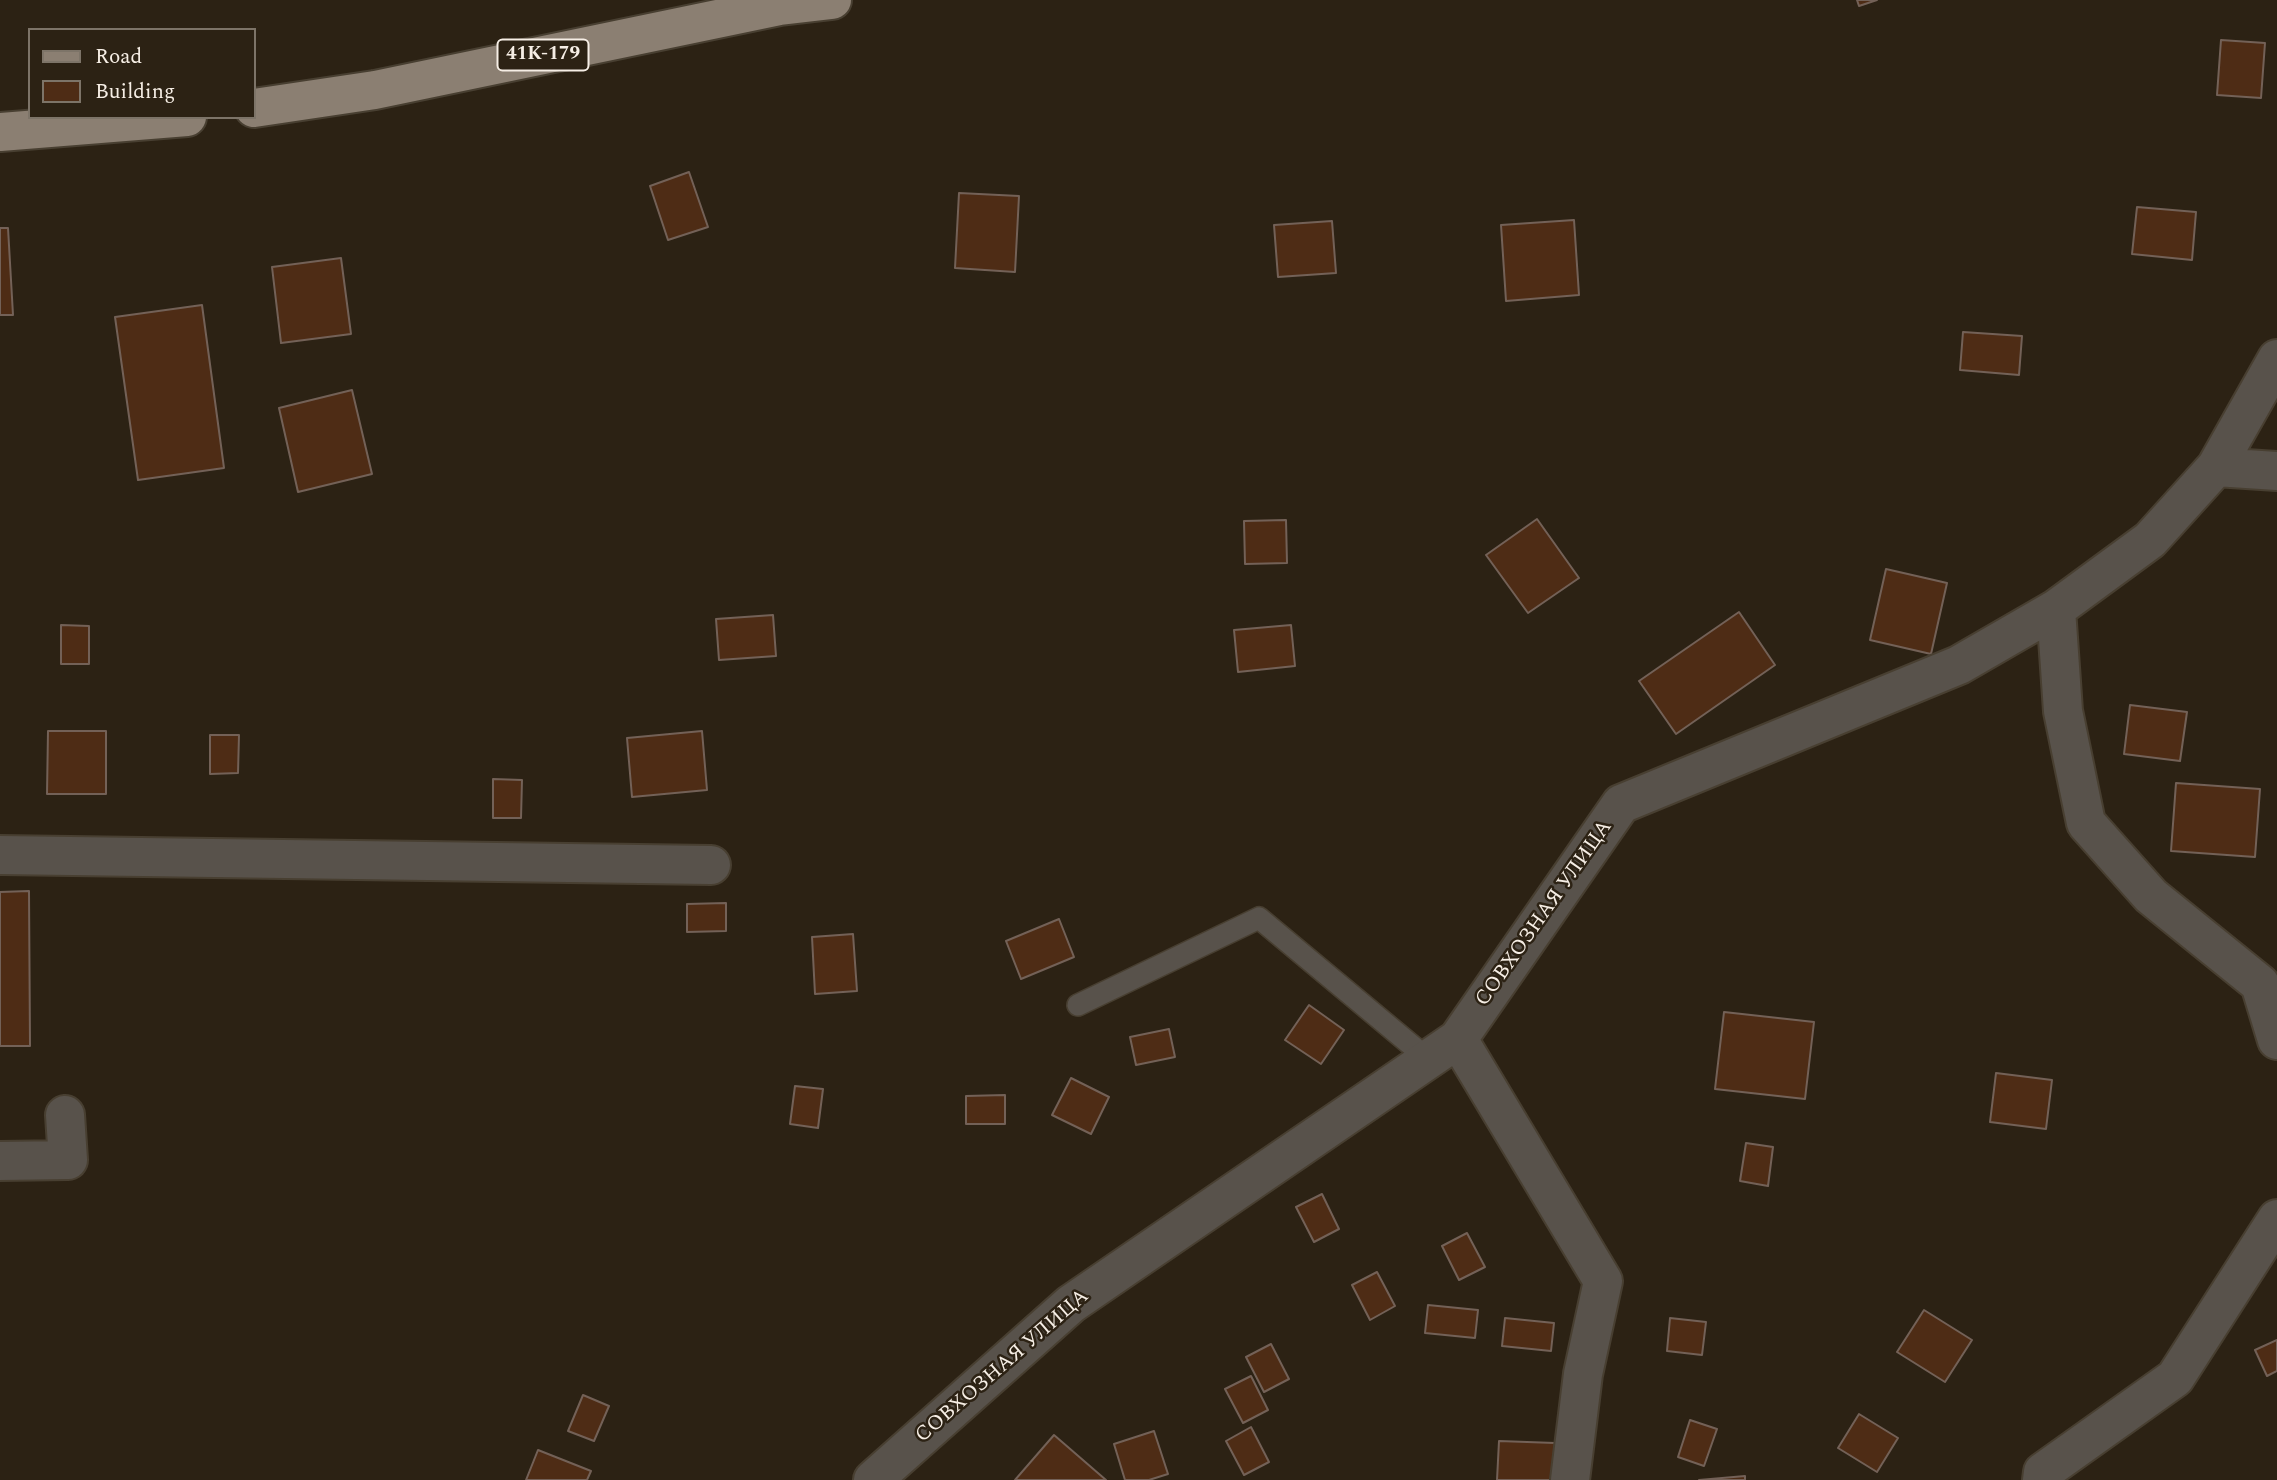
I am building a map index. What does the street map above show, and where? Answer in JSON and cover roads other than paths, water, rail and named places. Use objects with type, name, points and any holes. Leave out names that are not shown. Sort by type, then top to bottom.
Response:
[{"type":"main road","name":"41К-179","points":[[256,108],[375,90],[780,6],[832,0]]},
{"type":"main road","points":[[0,132],[162,119]]},
{"type":"street","name":"СОВХОЗНАЯ УЛИЦА","points":[[873,1480],[1071,1304],[1443,1049],[1621,804],[1959,665],[2056,609],[2150,540],[2216,467],[2277,359]]},
{"type":"street","points":[[2216,467],[2277,471]]},
{"type":"street","points":[[2056,609],[2063,712],[2086,823],[2151,896],[2260,984],[2277,1040]]},
{"type":"street","points":[[0,855],[711,865]]},
{"type":"street","points":[[1443,1049],[1603,1281],[1583,1374],[1570,1480]]},
{"type":"street","points":[[0,1161],[68,1160],[65,1115]]},
{"type":"street","points":[[2042,1480],[2043,1472],[2175,1378],[2277,1219]]},
{"type":"lane","points":[[1078,1005],[1259,918],[1443,1049]]}]
